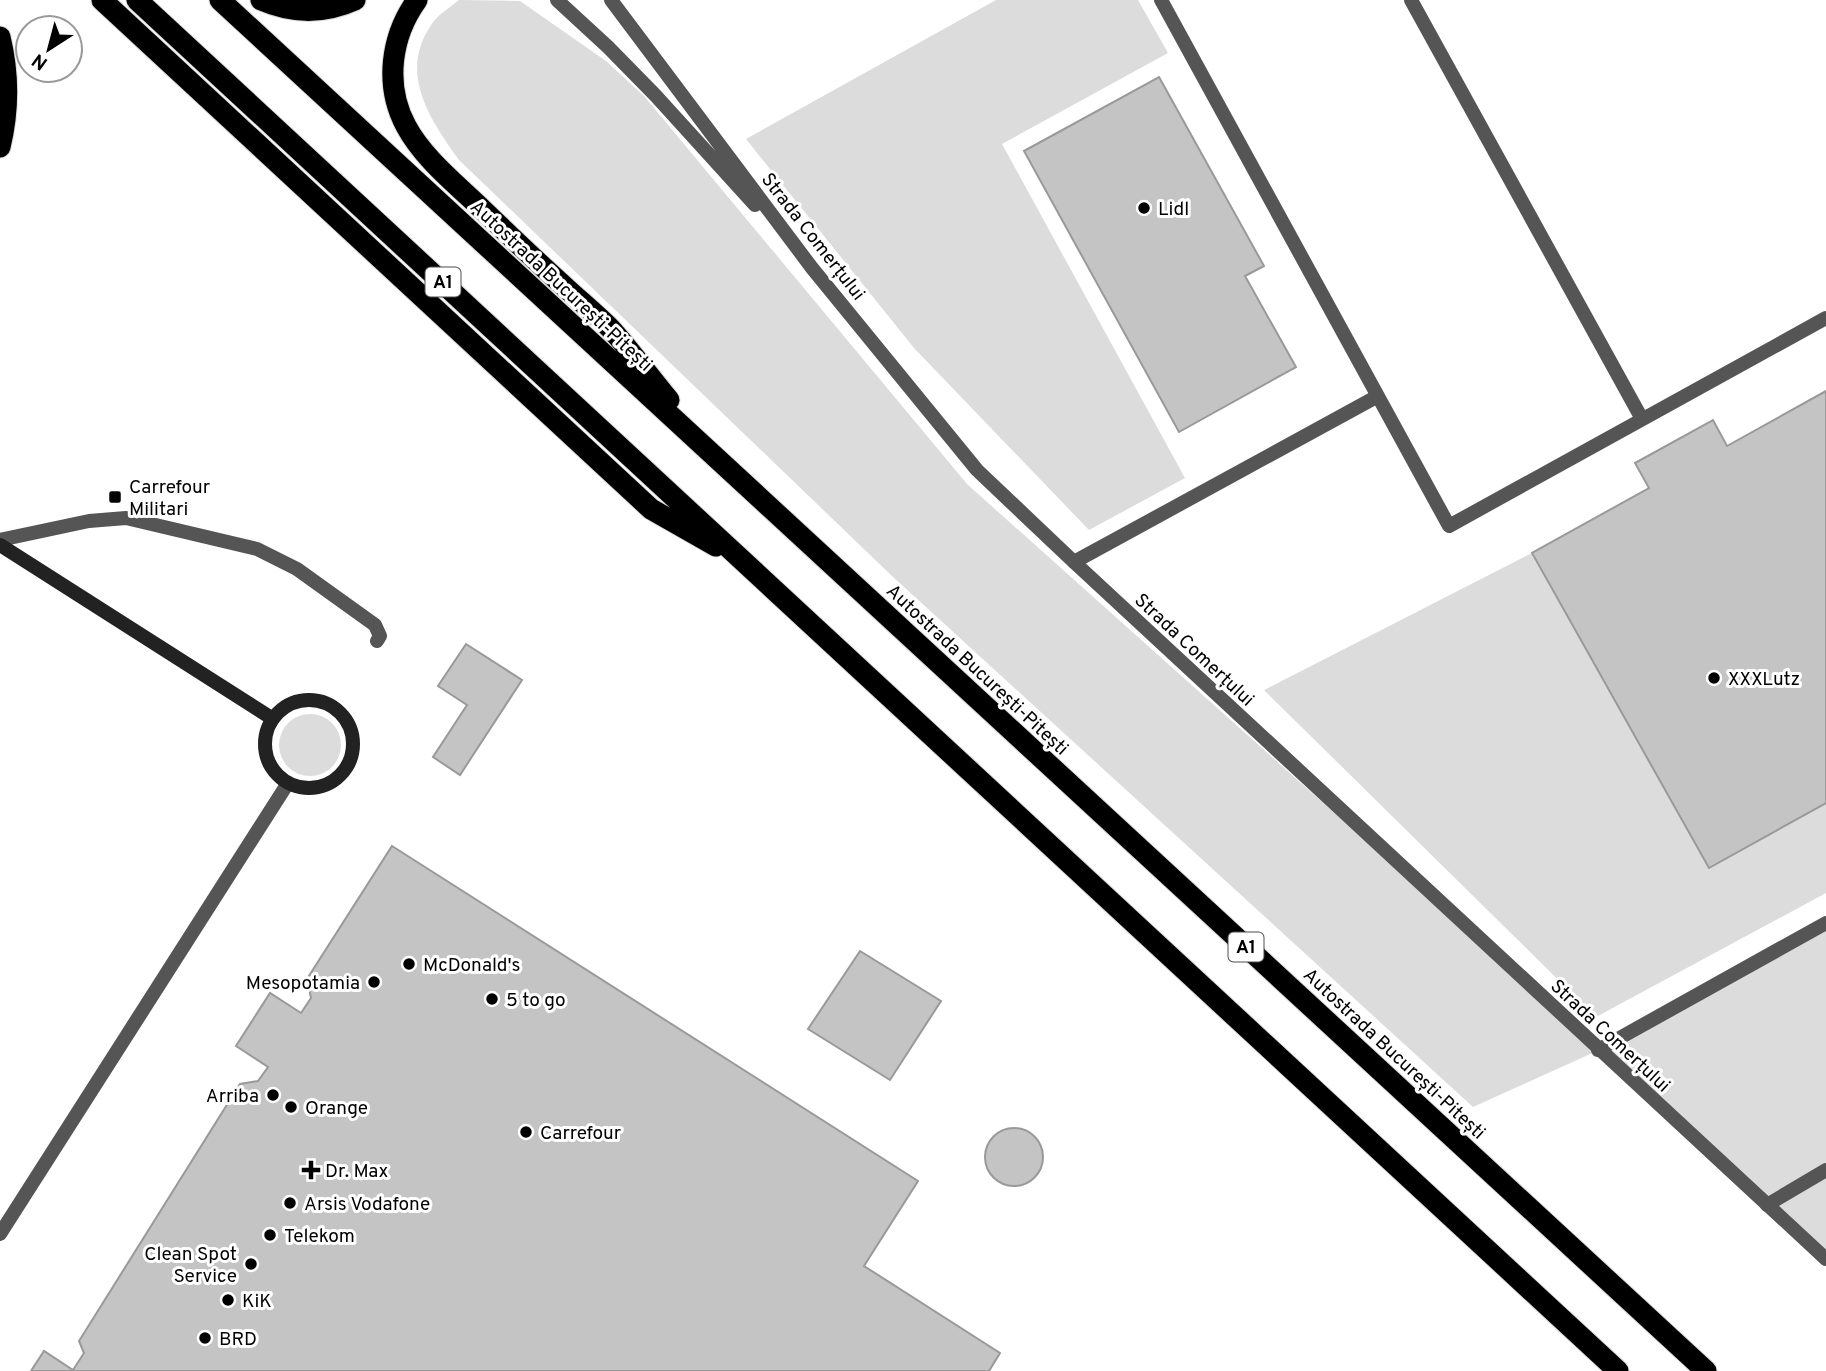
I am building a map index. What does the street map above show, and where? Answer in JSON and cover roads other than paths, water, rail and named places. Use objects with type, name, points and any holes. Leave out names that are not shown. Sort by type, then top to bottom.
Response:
[{"type":"highway","points":[[102,0],[651,509],[748,564]]},
{"type":"highway","name":"A1","points":[[137,0],[1618,1371]]},
{"type":"highway","name":"Autostrada București-Pitești","points":[[220,0],[1706,1371]]},
{"type":"highway","points":[[261,0],[280,8],[305,12],[325,10],[355,0]]},
{"type":"highway","points":[[418,0],[408,13],[396,43],[393,67],[398,107],[416,142],[517,244],[611,329],[705,444],[786,523]]},
{"type":"highway","points":[[0,37],[6,65],[8,100],[0,147]]},
{"type":"street","points":[[557,0],[656,96],[812,268]]},
{"type":"street","name":"Strada Comerțului","points":[[611,0],[812,268],[977,470],[1598,1050],[1826,1259]]},
{"type":"street","points":[[1161,0],[1449,526],[1826,318]]},
{"type":"street","points":[[1411,0],[1642,419]]},
{"type":"street","points":[[1074,562],[1378,396]]},
{"type":"street","points":[[0,543],[89,521],[126,518],[257,549],[297,569],[375,625],[380,636],[377,641]]},
{"type":"street","points":[[0,543],[273,719]]},
{"type":"street","points":[[307,700],[334,708],[344,717],[353,742],[352,755],[340,775],[320,787],[308,788],[288,783],[275,772],[268,760],[266,739],[273,719],[282,709],[307,700]]},
{"type":"street","points":[[0,1234],[288,783]]},
{"type":"street","points":[[1598,1050],[1826,923]]},
{"type":"street","points":[[1767,1205],[1826,1170]]},
{"type":"place","name":"Lidl","points":[[1144,208]]},
{"type":"place","name":"Carrefour Militari","points":[[115,497]]},
{"type":"place","name":"XXXLutz","points":[[1714,678]]},
{"type":"place","name":"McDonald's","points":[[409,964]]},
{"type":"place","name":"Mesopotamia","points":[[374,982]]},
{"type":"place","name":"5 to go","points":[[492,999]]},
{"type":"place","name":"Arriba","points":[[273,1095]]},
{"type":"place","name":"Orange","points":[[291,1107]]},
{"type":"place","name":"Carrefour","points":[[526,1132]]},
{"type":"place","name":"Dr. Max","points":[[311,1170]]},
{"type":"place","name":"Arsis Vodafone","points":[[290,1203]]},
{"type":"place","name":"Telekom","points":[[270,1235]]},
{"type":"place","name":"Clean Spot Service","points":[[251,1264]]},
{"type":"place","name":"KiK","points":[[228,1300]]},
{"type":"place","name":"BRD","points":[[205,1338]]}]
